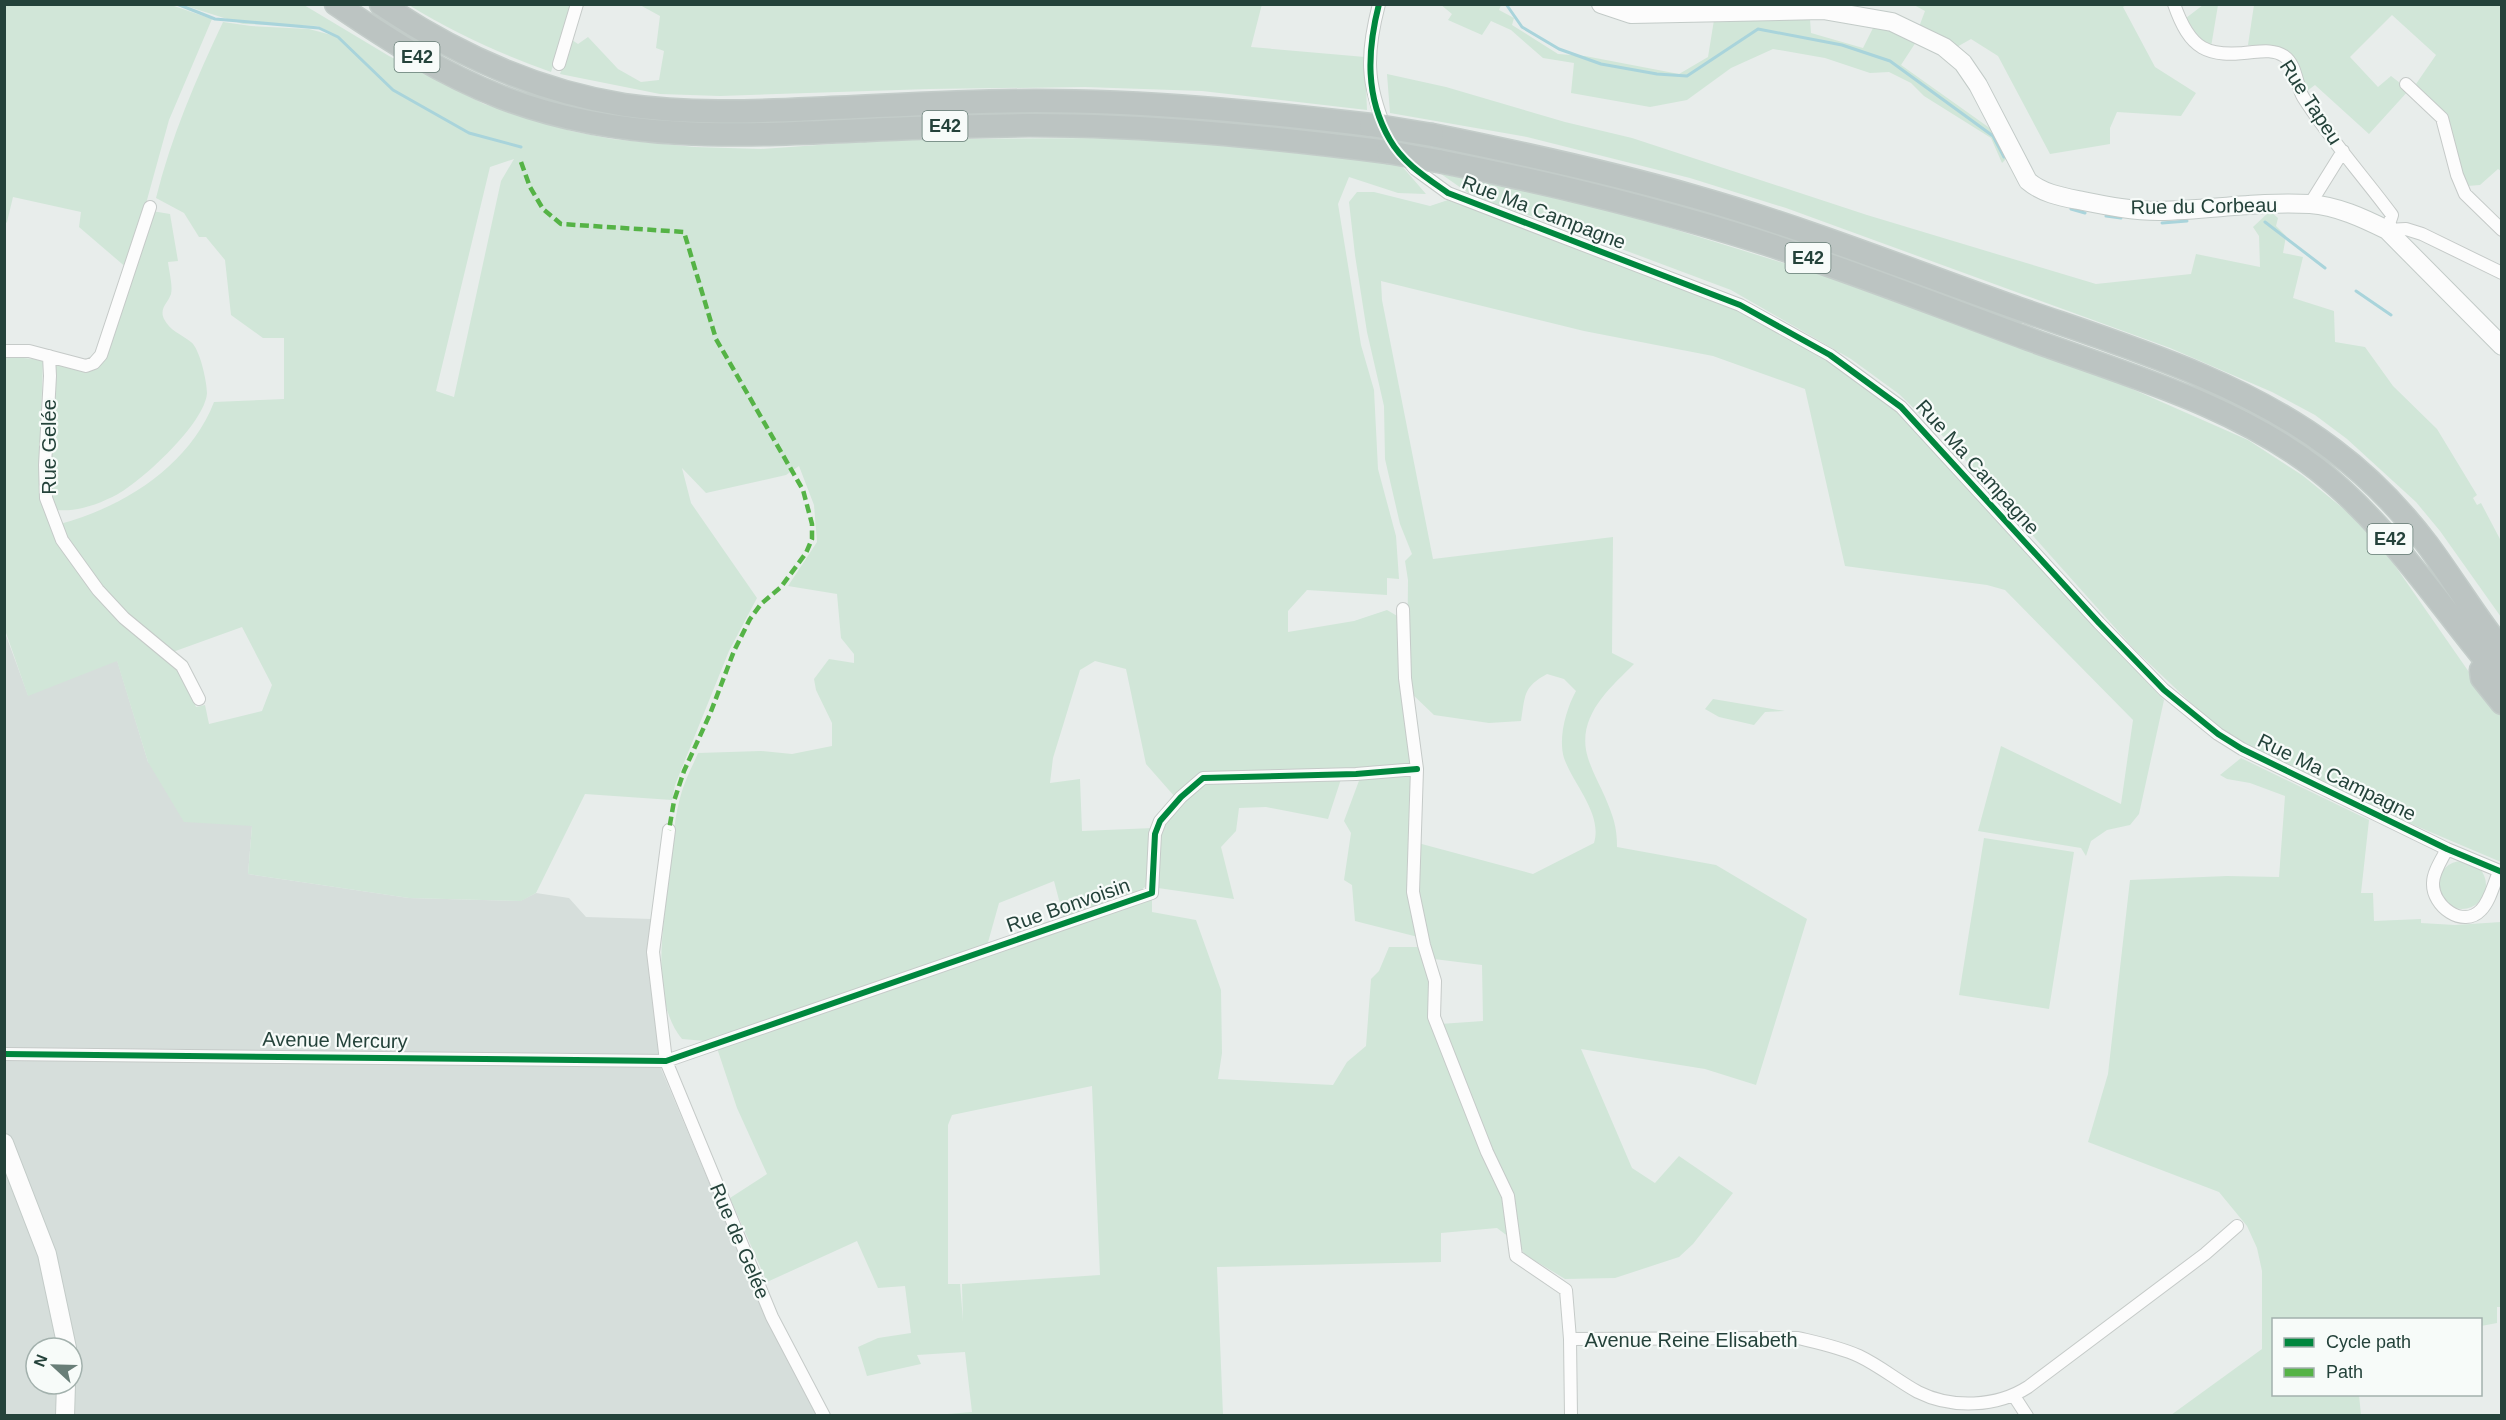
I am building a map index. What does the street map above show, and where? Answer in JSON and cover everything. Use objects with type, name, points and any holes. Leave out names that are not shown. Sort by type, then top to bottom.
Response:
[{"type":"highway","name":"E42","points":[[336,4],[390,41],[477,88],[539,110],[621,129],[681,135],[750,136],[938,126],[1126,128],[1280,139],[1388,152],[1438,161],[1613,199],[1761,242],[2156,385],[2216,409],[2282,444],[2346,492],[2379,526],[2502,680]]},
{"type":"highway","name":"E42","points":[[381,4],[459,51],[491,67],[582,96],[625,105],[685,111],[750,112],[1036,101],[1127,103],[1237,110],[1371,125],[1524,153],[1619,176],[1757,216],[2180,368],[2229,388],[2303,428],[2360,472],[2425,542],[2502,650]]},
{"type":"highway","points":[[2390,503],[2436,539],[2502,625]]},
{"type":"highway","points":[[2479,653],[2482,678],[2502,703]]},
{"type":"street","points":[[559,64],[577,4]]},
{"type":"street","name":"Rue Ma Campagne","points":[[1379,4],[1372,32],[1368,64],[1375,104],[1390,141],[1415,169],[1448,193],[1740,305],[1830,355],[1901,407],[2098,623],[2164,690],[2218,734],[2242,749],[2447,849],[2500,872],[2483,908],[2474,916],[2455,915],[2446,911],[2434,894],[2435,875],[2447,849]]},
{"type":"street","name":"Rue du Corbeau","points":[[1601,4],[1631,14],[1823,10],[1892,22],[1944,47],[1963,63],[1978,85],[2028,181],[2036,188],[2058,196],[2112,207],[2160,211],[2237,204],[2310,204],[2330,207],[2363,218],[2387,230],[2502,345]]},
{"type":"street","name":"Rue Tapeu","points":[[2174,4],[2188,34],[2199,47],[2208,52],[2233,54],[2266,50],[2286,57],[2291,63],[2302,95],[2392,215],[2387,230]]},
{"type":"street","points":[[2406,84],[2442,118],[2457,176],[2465,194],[2502,230]]},
{"type":"street","points":[[2310,204],[2343,151]]},
{"type":"street","points":[[4,351],[29,351],[86,366],[94,363],[101,355],[150,207]]},
{"type":"street","points":[[2387,230],[2406,229],[2422,234],[2502,273]]},
{"type":"street","name":"Rue Gelée","points":[[49,356],[46,498],[62,540],[98,590],[124,618],[182,666],[199,699]]},
{"type":"street","points":[[1404,609],[1405,678],[1418,769],[1413,892],[1424,945],[1435,981],[1434,1017],[1487,1152],[1508,1196],[1516,1256],[1566,1290],[1570,1339],[1571,1416]]},
{"type":"street","name":"Rue Bonvoisin","points":[[666,1061],[1152,893],[1155,834],[1160,821],[1181,797],[1203,778],[1356,774],[1418,769]]},
{"type":"street","name":"Rue de Gelée","points":[[669,830],[653,952],[666,1061],[772,1317],[824,1416]]},
{"type":"street","name":"Avenue Mercury","points":[[4,1054],[666,1061]]},
{"type":"street","points":[[4,1143],[47,1254],[64,1336]]},
{"type":"street","name":"Avenue Reine Elisabeth","points":[[1570,1339],[1798,1338],[1831,1346],[1858,1356],[1918,1392],[1936,1400],[1982,1403],[2014,1396],[2205,1254],[2236,1226]]},
{"type":"street","points":[[64,1416],[65,1396]]},
{"type":"street","points":[[2014,1396],[2027,1416]]},
{"type":"shaded area","points":[[4,630],[28,695],[117,660],[148,762],[252,826],[248,874],[409,898],[520,901],[536,893],[569,898],[586,917],[652,919],[659,1064],[768,1322],[819,1415],[5,1415]]},
{"type":"green space","points":[[1262,4],[1251,47],[1365,57],[1367,110],[1202,91],[1085,87],[929,89],[720,96],[660,94],[560,74],[572,40],[578,44],[588,37],[618,69],[641,82],[659,80],[664,51],[656,48],[660,16],[640,5]]},
{"type":"green space","points":[[1440,4],[1501,5],[1499,10],[1514,18],[1512,25],[1558,54],[1585,56],[1679,74],[1708,57],[1714,20],[1810,19],[1811,33],[1863,48],[1875,24],[1916,42],[1901,65],[1998,134],[2007,158],[2002,163],[1991,138],[1924,96],[1911,83],[1889,72],[1870,73],[1825,58],[1773,49],[1731,68],[1687,100],[1650,107],[1571,93],[1574,63],[1543,58],[1511,30],[1491,21],[1482,35],[1448,20],[1452,14]]},
{"type":"green space","points":[[5,5],[171,5],[212,19],[169,120],[128,269],[79,227],[81,212],[13,197],[5,224]]},
{"type":"green space","points":[[183,5],[304,5],[389,56],[484,104],[571,131],[612,139],[695,147],[761,149],[902,139],[1129,138],[1240,147],[1401,165],[1426,194],[1398,193],[1349,177],[1338,204],[1361,345],[1374,390],[1378,469],[1396,536],[1399,579],[1387,578],[1387,595],[1307,590],[1288,611],[1288,632],[1354,621],[1387,610],[1399,617],[1402,698],[1413,766],[1201,776],[1175,797],[1146,764],[1126,669],[1095,661],[1080,670],[1053,758],[1050,783],[1080,779],[1082,831],[1153,828],[1150,883],[1140,891],[1064,919],[1054,881],[999,903],[987,946],[705,1041],[682,1039],[672,1022],[665,1002],[661,956],[675,819],[682,791],[698,753],[761,751],[792,754],[832,746],[832,723],[816,690],[814,679],[829,659],[854,663],[854,654],[841,638],[837,594],[788,586],[817,542],[814,505],[799,466],[786,475],[706,493],[682,468],[691,503],[757,598],[729,651],[675,785],[672,800],[585,794],[536,893],[521,901],[409,898],[248,874],[252,826],[184,822],[148,762],[117,661],[28,696],[5,630],[4,356],[43,360],[39,475],[41,493],[61,544],[117,615],[168,658],[187,678],[196,707],[205,705],[209,724],[262,711],[272,685],[242,627],[170,653],[93,578],[69,543],[60,524],[108,507],[131,495],[152,480],[172,464],[189,445],[203,425],[214,402],[284,399],[284,338],[263,338],[231,315],[225,260],[206,237],[199,237],[184,213],[156,198],[185,108],[223,22],[251,26],[309,29],[339,37],[318,26],[243,24]],"holes":[[[514,159],[501,181],[454,397],[436,391],[490,167]]]},
{"type":"green space","points":[[409,5],[573,5],[551,72],[478,42]]},
{"type":"green space","points":[[1914,5],[2126,5],[2123,7],[2155,67],[2196,93],[2181,116],[2117,112],[2110,128],[2110,144],[2050,154],[1998,56],[1971,39],[1955,48],[1919,27],[1925,11]]},
{"type":"green space","points":[[2203,5],[2218,5],[2211,47],[2199,38],[2186,18]]},
{"type":"green space","points":[[2254,5],[2501,5],[2501,171],[2498,169],[2480,185],[2467,186],[2443,115],[2416,84],[2436,55],[2392,15],[2350,57],[2378,87],[2391,76],[2409,90],[2369,134],[2315,85],[2307,91],[2295,57],[2290,52],[2275,47],[2248,45]]},
{"type":"green space","points":[[1387,74],[1446,87],[1565,122],[1632,138],[1867,215],[2096,284],[2191,274],[2196,254],[2260,267],[2259,236],[2253,227],[2270,211],[2278,218],[2276,226],[2286,236],[2283,253],[2303,257],[2293,298],[2334,311],[2335,342],[2365,347],[2393,386],[2437,429],[2477,495],[2473,498],[2477,505],[2481,503],[2501,541],[2501,617],[2440,531],[2416,502],[2347,439],[2315,415],[2272,392],[2170,348],[1786,208],[1690,178],[1527,137],[1390,113]]},
{"type":"green space","points":[[1441,174],[1529,190],[1631,216],[1816,273],[2123,385],[2248,440],[2302,475],[2350,514],[2389,557],[2487,698],[2501,714],[2501,862],[2395,817],[2255,749],[2212,723],[2134,649],[1950,443],[1899,394],[1851,359],[1731,290],[1552,223],[1474,197]]},
{"type":"green space","points":[[1357,192],[1374,192],[1430,206],[1448,200],[1714,297],[1835,361],[1904,416],[2164,700],[2139,814],[2130,825],[2107,830],[2091,841],[2086,856],[2081,848],[1978,831],[2001,746],[2121,804],[2133,720],[2005,590],[1987,585],[1845,566],[1805,389],[1713,356],[1584,331],[1381,281],[1382,300],[1433,559],[1613,537],[1612,653],[1634,664],[1599,702],[1592,713],[1585,737],[1589,762],[1614,821],[1617,847],[1716,865],[1807,919],[1756,1085],[1705,1069],[1581,1049],[1632,1168],[1655,1183],[1679,1156],[1733,1193],[1693,1244],[1679,1257],[1615,1278],[1565,1279],[1524,1254],[1517,1238],[1511,1187],[1490,1147],[1440,1024],[1483,1021],[1482,965],[1434,959],[1416,886],[1418,843],[1533,874],[1594,843],[1596,832],[1591,810],[1568,768],[1562,750],[1564,724],[1576,691],[1564,679],[1547,674],[1533,683],[1526,693],[1521,721],[1489,723],[1434,715],[1410,692],[1407,675],[1408,580],[1405,561],[1412,554],[1400,524],[1385,459],[1384,406],[1367,332],[1349,202]]},
{"type":"green space","points":[[152,211],[170,214],[178,261],[168,262],[171,291],[163,309],[163,315],[169,327],[191,342],[197,351],[207,388],[204,405],[185,434],[171,450],[129,487],[96,504],[73,510],[57,510],[50,501],[48,464],[55,367],[62,362],[92,370]]},
{"type":"green space","points":[[1713,699],[1785,711],[1765,712],[1754,725],[1719,717],[1705,709]]},
{"type":"green space","points":[[2241,758],[2369,820],[2361,893],[2373,893],[2374,921],[2421,919],[2421,923],[2455,925],[2501,922],[2502,1307],[2497,1307],[2497,1323],[2482,1326],[2482,1318],[2272,1318],[2272,1396],[2359,1396],[2361,1415],[2171,1415],[2262,1349],[2262,1271],[2257,1248],[2247,1226],[2219,1192],[2088,1142],[2108,1074],[2130,880],[2227,876],[2279,877],[2285,796],[2220,775]]},
{"type":"green space","points":[[1413,772],[1418,937],[1355,921],[1352,885],[1344,880],[1351,833],[1344,821],[1360,778]]},
{"type":"green space","points":[[1342,776],[1328,819],[1266,807],[1239,808],[1236,831],[1221,847],[1234,899],[1158,888],[1159,842],[1163,823],[1206,781]]},
{"type":"green space","points":[[1984,838],[2074,852],[2049,1009],[1959,995]]},
{"type":"green space","points":[[2462,861],[2479,868],[2486,885],[2479,902],[2462,909],[2445,902],[2438,885],[2445,868]]},
{"type":"green space","points":[[1152,896],[1152,912],[1196,920],[1221,990],[1222,1053],[1218,1079],[1333,1085],[1347,1062],[1366,1046],[1371,979],[1379,971],[1389,947],[1417,947],[1424,953],[1430,975],[1430,1008],[1503,1193],[1509,1237],[1497,1228],[1441,1233],[1441,1262],[1217,1267],[1223,1415],[935,1415],[972,1412],[965,1352],[917,1355],[921,1364],[867,1376],[858,1347],[878,1338],[911,1333],[905,1286],[878,1288],[857,1241],[767,1282],[730,1198],[767,1174],[737,1108],[717,1048]],"holes":[[[1092,1086],[1100,1275],[962,1284],[963,1321],[960,1284],[948,1284],[948,1125],[952,1115]]]},
{"type":"waterway","points":[[177,4],[215,19],[319,28],[338,37],[393,90],[469,133],[521,147]]},
{"type":"waterway","points":[[1506,4],[1522,27],[1559,49],[1601,64],[1657,74],[1687,76],[1758,29],[1842,45],[1890,61],[1993,136],[2004,157]]},
{"type":"waterway","points":[[2071,209],[2085,213]]},
{"type":"waterway","points":[[2106,216],[2121,218]]},
{"type":"waterway","points":[[2162,223],[2187,221]]},
{"type":"waterway","points":[[2265,222],[2325,268]]},
{"type":"waterway","points":[[2356,291],[2391,315]]},
{"type":"marked path","points":[[521,162],[530,187],[543,209],[561,224],[684,232],[716,339],[803,490],[812,524],[812,539],[806,553],[781,587],[761,604],[750,619],[734,651],[710,714],[684,771],[674,801],[669,830]]},
{"type":"cycle path","points":[[1379,4],[1371,56],[1372,90],[1376,107],[1395,148],[1424,176],[1448,193],[1740,305],[1830,355],[1901,407],[2099,623],[2164,690],[2218,734],[2242,749],[2447,849],[2502,872]]},
{"type":"cycle path","points":[[4,1054],[666,1061],[1152,893],[1155,834],[1160,821],[1181,797],[1203,778],[1356,774],[1417,769]]}]
